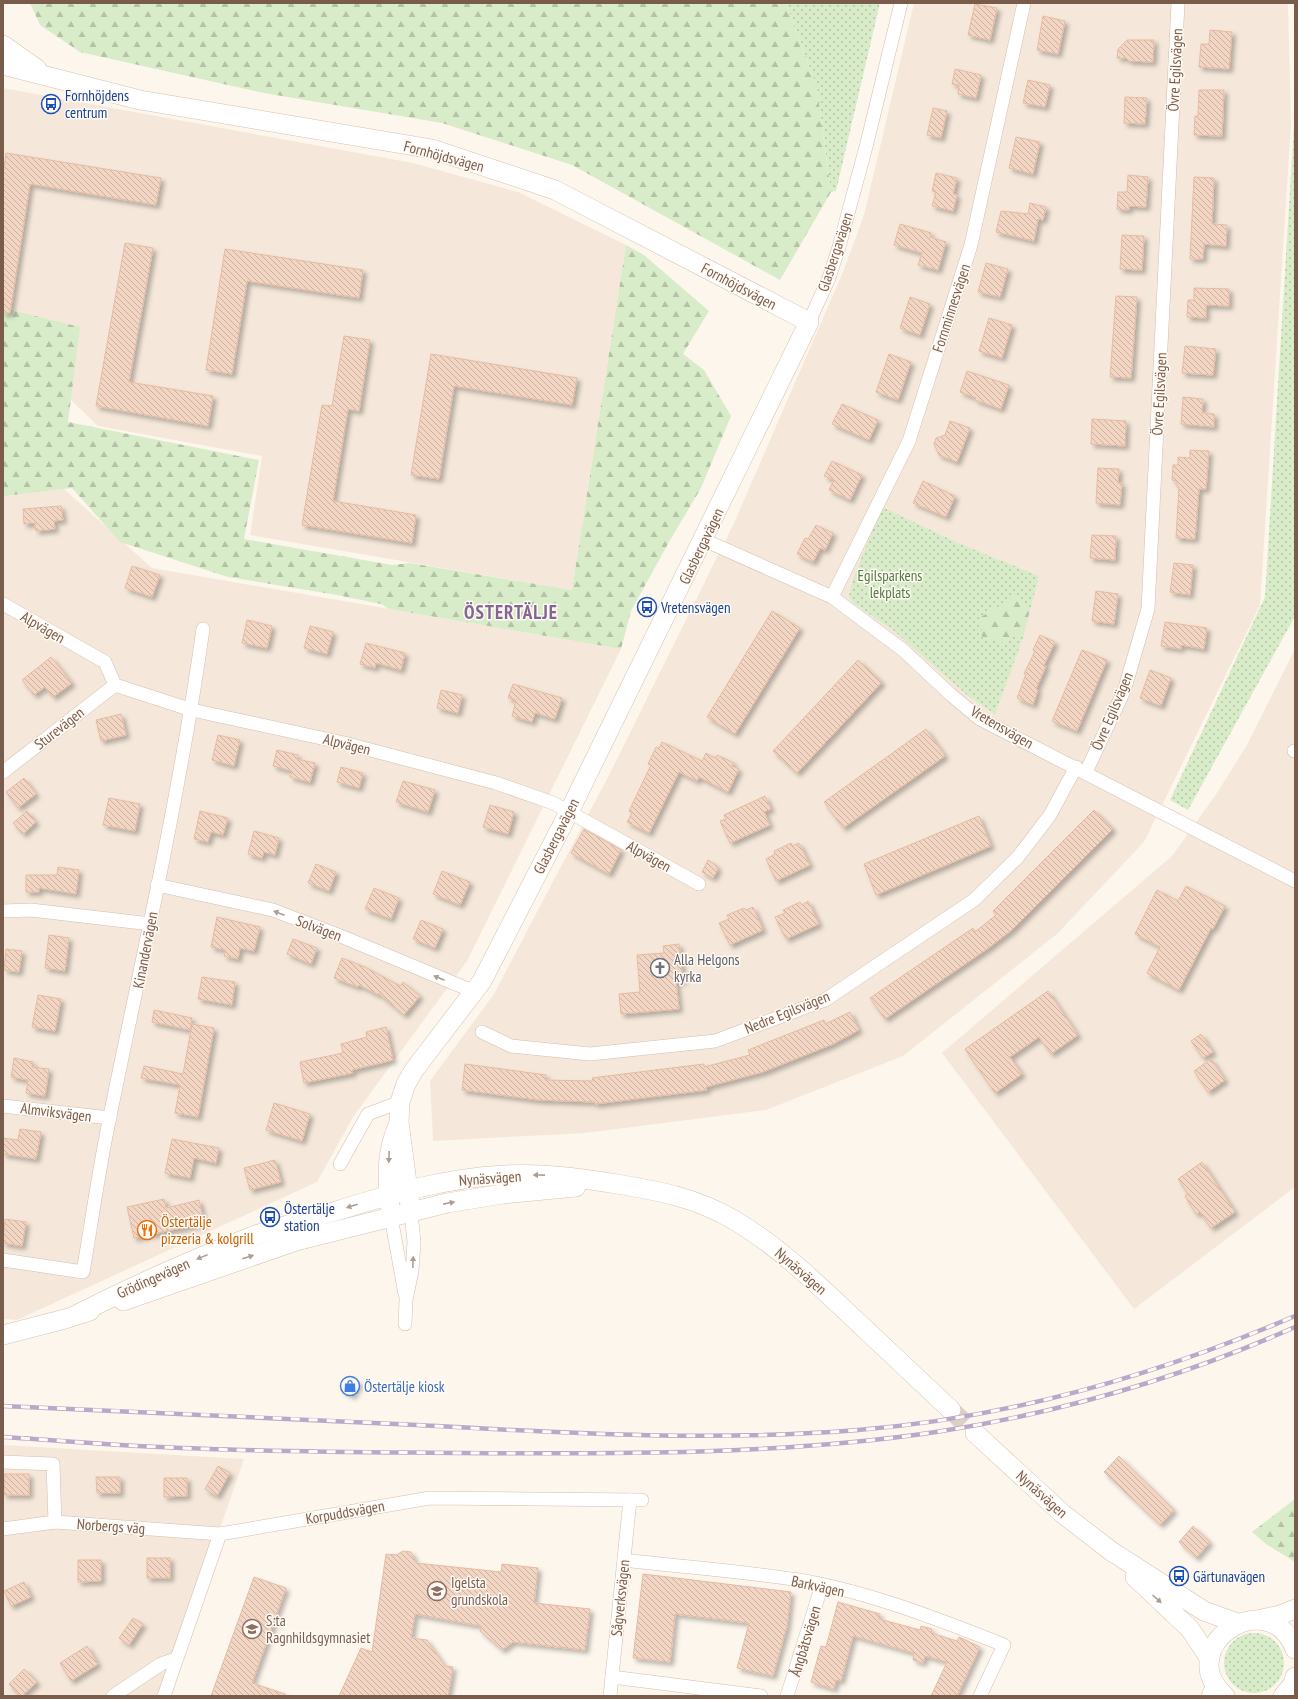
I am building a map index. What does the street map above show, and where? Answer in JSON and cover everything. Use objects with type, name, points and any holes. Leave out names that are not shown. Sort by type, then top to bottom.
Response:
[{"type":"street","name":"Glasbergavägen","points":[[412,1213],[399,1122],[400,1102],[414,1070],[475,992],[569,812],[810,322],[829,278],[839,247],[867,143],[901,3]]},
{"type":"street","name":"Fornminnesvägen","points":[[832,597],[909,441],[971,245],[1024,3]]},
{"type":"street","name":"Övre Egilsvägen","points":[[1081,770],[1124,691],[1148,609],[1178,3]]},
{"type":"street","name":"Fornhöjdsvägen","points":[[3,45],[49,77]]},
{"type":"street","name":"Fornhöjdsvägen","points":[[3,65],[140,100],[432,149],[555,190],[810,322]]},
{"type":"street","name":"Vretensvägen","points":[[704,540],[832,597],[903,650],[950,694],[980,719],[1295,880]]},
{"type":"street","name":"Alpvägen","points":[[3,604],[105,662],[115,685],[192,710],[344,743],[496,783],[553,803],[699,884]]},
{"type":"street","name":"Kinandervägen","points":[[3,1260],[83,1272],[110,1118],[151,924],[157,885],[192,710],[203,629]]},
{"type":"street","name":"Sturevägen","points":[[3,772],[115,685]]},
{"type":"street","name":"Nedre Egilsvägen","points":[[482,1032],[511,1046],[590,1054],[715,1041],[825,1000],[974,900],[1018,857],[1046,821],[1081,770]]},
{"type":"street","name":"Solvägen","points":[[157,885],[273,910],[343,937],[475,992]]},
{"type":"street","points":[[3,910],[31,910],[151,924]]},
{"type":"street","points":[[340,1164],[368,1114],[400,1102]]},
{"type":"street","name":"Almviksvägen","points":[[3,1106],[110,1118]]},
{"type":"street","name":"Glasbergavägen","points":[[391,1218],[389,1194],[389,1148],[399,1122]]},
{"type":"street","name":"Nynäsvägen","points":[[389,1194],[409,1189],[479,1177],[508,1175],[575,1177],[654,1189],[682,1196],[711,1208],[754,1233],[776,1248],[831,1296],[951,1410]]},
{"type":"street","name":"Nynäsvägen","points":[[391,1218],[447,1203],[503,1194],[545,1189],[620,1184]]},
{"type":"street","name":"Grödingevägen","points":[[78,1314],[142,1281],[254,1236],[389,1194]]},
{"type":"street","points":[[405,1324],[406,1300],[412,1271],[414,1242],[412,1213]]},
{"type":"street","points":[[391,1218],[406,1300]]},
{"type":"street","name":"Grödingevägen","points":[[3,1335],[64,1319],[139,1296],[296,1241],[391,1218]]},
{"type":"street","name":"Nynäsvägen","points":[[975,1433],[1063,1514],[1111,1551],[1204,1611],[1237,1623]]},
{"type":"street","points":[[3,1462],[53,1464],[55,1522]]},
{"type":"street","name":"Korpuddsvägen","points":[[220,1534],[430,1498],[636,1500]]},
{"type":"street","name":"Sågverksvägen","points":[[610,1696],[624,1560],[636,1500]]},
{"type":"street","name":"Norbergs väg","points":[[3,1529],[55,1522],[220,1534]]},
{"type":"street","points":[[164,1696],[175,1660],[220,1534]]},
{"type":"street","name":"Nynäsvägen","points":[[1111,1551],[1150,1593],[1190,1629],[1210,1660]]},
{"type":"street","name":"Barkvägen","points":[[624,1560],[799,1580],[892,1604],[948,1624],[1004,1646],[980,1696]]},
{"type":"street","name":"Ångbåtsvägen","points":[[787,1696],[822,1585]]},
{"type":"street","points":[[1215,1691],[1210,1660],[1216,1642],[1221,1634],[1237,1623],[1280,1615],[1295,1609]]},
{"type":"street","points":[[1257,1620],[1271,1624],[1284,1631],[1295,1648]]},
{"type":"street","points":[[113,1696],[161,1664],[175,1660]]},
{"type":"street","points":[[612,1677],[761,1696]]},
{"type":"shaded area","points":[[914,3],[1288,3],[1291,124],[1260,605],[1144,842],[1057,934],[903,1056],[766,1110],[585,1133],[433,1141],[430,1081],[494,994],[609,775],[734,523],[843,272],[864,215]]},
{"type":"shaded area","points":[[3,88],[413,163],[518,192],[626,245],[572,590],[250,535],[262,456],[98,426],[3,335]]},
{"type":"shaded area","points":[[3,453],[45,472],[152,568],[621,649],[467,961],[353,1117],[317,1182],[17,1320],[3,1319]]},
{"type":"shaded area","points":[[1295,649],[1295,1187],[1134,1309],[942,1053],[1172,856],[1217,793],[1247,745]]},
{"type":"shaded area","points":[[3,1445],[244,1459],[162,1696],[3,1696]]},
{"type":"green space","points":[[30,3],[786,3],[817,88],[831,192],[780,280],[572,165],[442,123],[264,93],[80,52],[40,25]]},
{"type":"green space","points":[[786,3],[880,3],[836,191],[831,192],[817,88]]},
{"type":"green space","points":[[1295,109],[1294,618],[1188,810],[1170,800],[1265,597]]},
{"type":"green space","points":[[626,245],[644,255],[709,311],[683,354],[704,370],[731,416],[701,488],[631,611],[621,649],[389,609],[381,604],[337,595],[228,577],[120,542],[72,488],[3,496],[3,308],[80,327],[68,422],[259,460],[244,539],[392,565],[410,563],[572,590]]},
{"type":"green space","name":"Egilsparkens lekplats","points":[[882,507],[958,543],[1039,576],[1030,610],[1015,596],[1015,636],[1024,635],[995,714],[967,695],[893,630],[853,603],[849,596],[853,579]]},
{"type":"green space","points":[[1015,596],[1030,610],[1024,635],[1015,636],[1005,643],[982,638],[981,617]]},
{"type":"green space","points":[[1295,1499],[1295,1562],[1266,1544],[1252,1532]]},
{"type":"green space","points":[[1254,1633],[1270,1638],[1275,1642],[1279,1647],[1284,1663],[1279,1679],[1275,1684],[1270,1688],[1254,1693],[1238,1688],[1233,1684],[1229,1679],[1224,1663],[1229,1647],[1233,1642],[1238,1638]]},
{"type":"building","points":[[975,4],[997,8],[990,40],[968,35]]},
{"type":"building","points":[[1043,16],[1065,21],[1058,54],[1037,50]]},
{"type":"building","points":[[1210,30],[1232,32],[1229,69],[1199,67],[1201,44],[1209,44]]},
{"type":"building","points":[[1127,40],[1154,40],[1153,62],[1129,61],[1126,58],[1117,58],[1118,49]]},
{"type":"building","points":[[955,69],[981,75],[976,98],[958,94],[959,85],[952,84]]},
{"type":"building","points":[[1028,80],[1050,85],[1045,107],[1023,103]]},
{"type":"building","points":[[1199,90],[1224,90],[1222,136],[1194,135],[1195,116],[1198,116]]},
{"type":"building","points":[[1125,97],[1147,98],[1145,124],[1124,123]]},
{"type":"building","points":[[933,108],[947,111],[941,138],[927,135]]},
{"type":"building","points":[[1016,137],[1040,142],[1033,174],[1009,168]]},
{"type":"building","points":[[6,153],[161,178],[156,205],[30,184],[10,313],[3,313],[3,176]]},
{"type":"building","points":[[936,173],[957,178],[953,194],[957,195],[953,211],[932,206],[936,192],[932,191]]},
{"type":"building","points":[[1128,175],[1148,177],[1146,207],[1129,206],[1129,210],[1117,209],[1118,192],[1127,192]]},
{"type":"building","points":[[1194,177],[1214,178],[1212,224],[1227,225],[1226,246],[1204,244],[1203,259],[1190,259]]},
{"type":"building","points":[[1030,203],[1046,207],[1043,220],[1038,219],[1034,241],[996,232],[1001,211],[1028,214]]},
{"type":"building","points":[[900,224],[931,233],[930,237],[946,242],[938,270],[918,265],[922,253],[894,245]]},
{"type":"building","points":[[1122,235],[1144,236],[1142,270],[1120,269]]},
{"type":"building","points":[[125,243],[153,248],[129,382],[213,396],[208,426],[96,406]]},
{"type":"building","points":[[225,249],[363,270],[359,298],[247,281],[232,374],[206,370]]},
{"type":"building","points":[[986,263],[1008,269],[1000,297],[978,292]]},
{"type":"building","points":[[1194,288],[1229,289],[1229,306],[1206,305],[1206,318],[1187,317],[1188,300],[1194,300]]},
{"type":"building","points":[[1116,296],[1137,297],[1131,378],[1110,377]]},
{"type":"building","points":[[910,297],[930,304],[920,335],[900,328]]},
{"type":"building","points":[[989,318],[1012,325],[1002,358],[979,351]]},
{"type":"building","points":[[344,336],[370,340],[359,411],[348,409],[333,501],[416,515],[412,543],[302,525],[322,405],[332,406]]},
{"type":"building","points":[[1185,346],[1216,349],[1213,375],[1182,373]]},
{"type":"building","points":[[431,354],[577,378],[572,405],[454,386],[439,479],[411,475]]},
{"type":"building","points":[[889,354],[911,362],[898,400],[876,392]]},
{"type":"building","points":[[967,371],[1009,385],[1001,409],[975,400],[976,398],[960,392]]},
{"type":"building","points":[[1183,397],[1203,399],[1202,413],[1214,414],[1214,427],[1181,424]]},
{"type":"building","points":[[842,404],[878,420],[869,440],[832,424]]},
{"type":"building","points":[[1092,419],[1126,421],[1125,446],[1091,444]]},
{"type":"building","points":[[950,421],[970,428],[957,462],[939,455],[934,444],[936,438],[945,435]]},
{"type":"building","points":[[1190,450],[1209,451],[1206,489],[1199,489],[1195,539],[1176,538],[1179,487],[1177,487],[1177,481],[1172,480],[1173,465],[1178,465],[1178,457],[1190,458]]},
{"type":"building","points":[[832,461],[862,475],[850,500],[829,490],[834,480],[824,476]]},
{"type":"building","points":[[1098,468],[1119,469],[1118,483],[1122,483],[1120,505],[1096,503]]},
{"type":"building","points":[[923,481],[955,496],[946,517],[913,503]]},
{"type":"building","points":[[61,506],[63,520],[54,521],[55,529],[36,531],[35,523],[24,524],[23,509]]},
{"type":"building","points":[[816,525],[833,533],[825,550],[820,548],[813,562],[797,554],[805,538],[808,539]]},
{"type":"building","points":[[1092,535],[1116,536],[1115,560],[1090,558]]},
{"type":"building","points":[[1174,563],[1193,565],[1190,595],[1170,592]]},
{"type":"building","points":[[132,566],[160,575],[152,597],[125,588]]},
{"type":"building","points":[[1096,591],[1118,594],[1114,624],[1092,621]]},
{"type":"building","points":[[772,611],[800,628],[735,734],[707,717]]},
{"type":"building","points":[[247,620],[272,626],[267,648],[242,643]]},
{"type":"building","points":[[1165,622],[1207,628],[1204,649],[1181,645],[1181,649],[1161,646]]},
{"type":"building","points":[[310,626],[333,632],[327,654],[304,648]]},
{"type":"building","points":[[1040,635],[1055,642],[1044,665],[1046,666],[1036,689],[1038,690],[1033,705],[1017,698],[1026,674],[1024,674],[1035,651],[1033,650]]},
{"type":"building","points":[[366,643],[405,653],[401,670],[376,663],[375,668],[360,664]]},
{"type":"building","points":[[1082,650],[1107,660],[1077,731],[1052,721]]},
{"type":"building","points":[[51,657],[72,683],[53,697],[45,687],[34,695],[22,680]]},
{"type":"building","points":[[858,660],[882,682],[797,773],[773,751]]},
{"type":"building","points":[[1150,670],[1171,678],[1161,706],[1140,698]]},
{"type":"building","points":[[513,684],[562,698],[555,719],[535,713],[532,722],[512,716],[516,700],[508,698]]},
{"type":"building","points":[[441,690],[462,695],[458,713],[437,708]]},
{"type":"building","points":[[121,714],[126,735],[101,741],[96,720]]},
{"type":"building","points":[[926,729],[945,756],[843,828],[824,802]]},
{"type":"building","points":[[218,735],[240,740],[234,766],[212,760]]},
{"type":"building","points":[[662,742],[702,761],[706,753],[715,758],[717,755],[734,763],[732,766],[739,769],[728,792],[699,777],[697,781],[679,772],[649,833],[627,822],[632,813],[629,811],[651,765],[648,764],[656,747],[659,748]]},
{"type":"building","points":[[277,750],[298,755],[297,759],[315,763],[310,782],[290,777],[292,771],[273,766]]},
{"type":"building","points":[[341,767],[363,773],[359,788],[337,782]]},
{"type":"building","points":[[24,778],[36,794],[18,808],[6,792]]},
{"type":"building","points":[[403,781],[435,790],[428,812],[396,802]]},
{"type":"building","points":[[765,796],[771,809],[764,812],[770,825],[730,843],[720,821],[726,819],[724,815]]},
{"type":"building","points":[[109,798],[140,804],[135,831],[103,825]]},
{"type":"building","points":[[490,805],[514,812],[508,834],[483,827]]},
{"type":"building","points":[[1094,810],[1113,829],[1012,930],[987,949],[885,1019],[870,998],[973,928],[975,932],[996,915],[993,911]]},
{"type":"building","points":[[27,811],[36,822],[23,834],[13,823]]},
{"type":"building","points":[[200,811],[228,818],[223,835],[211,832],[208,842],[194,839]]},
{"type":"building","points":[[979,816],[991,846],[876,895],[864,864]]},
{"type":"building","points":[[584,829],[621,850],[609,874],[571,853]]},
{"type":"building","points":[[254,831],[279,838],[275,855],[264,852],[262,858],[248,854]]},
{"type":"building","points":[[791,843],[792,846],[799,843],[810,865],[776,881],[766,859],[775,854],[774,851]]},
{"type":"building","points":[[708,860],[717,866],[717,871],[713,878],[702,872]]},
{"type":"building","points":[[316,864],[336,872],[329,891],[308,883]]},
{"type":"building","points":[[58,867],[79,870],[76,894],[39,888],[39,892],[26,892],[26,875],[57,875]]},
{"type":"building","points":[[442,871],[470,882],[460,905],[433,894]]},
{"type":"building","points":[[1186,886],[1225,906],[1213,929],[1211,928],[1179,990],[1147,973],[1160,947],[1135,934],[1157,890],[1178,901]]},
{"type":"building","points":[[374,888],[399,898],[391,919],[365,909]]},
{"type":"building","points":[[808,901],[819,924],[786,939],[775,917],[785,913],[783,910],[800,902],[802,905]]},
{"type":"building","points":[[753,907],[763,930],[730,945],[719,923],[729,919],[727,915],[744,908],[746,910]]},
{"type":"building","points":[[217,917],[260,927],[254,951],[240,948],[238,959],[224,956],[225,950],[211,947]]},
{"type":"building","points":[[421,920],[443,929],[435,948],[413,939]]},
{"type":"building","points":[[49,935],[69,938],[65,971],[45,968]]},
{"type":"building","points":[[293,939],[317,948],[311,964],[287,954]]},
{"type":"building","name":"Alla Helgons kyrka","points":[[679,944],[683,981],[676,981],[679,1009],[621,1014],[619,994],[640,992],[637,955],[664,953],[663,946]]},
{"type":"building","points":[[6,949],[22,951],[19,972],[4,970]]},
{"type":"building","points":[[342,958],[365,967],[400,986],[403,982],[420,996],[404,1015],[378,993],[379,995],[359,985],[358,987],[334,978]]},
{"type":"building","points":[[202,977],[235,982],[232,1005],[198,999]]},
{"type":"building","points":[[1048,991],[1078,1035],[1051,1054],[1039,1037],[1010,1057],[1022,1074],[995,1093],[965,1049]]},
{"type":"building","points":[[38,995],[61,999],[55,1031],[32,1027]]},
{"type":"building","points":[[154,1010],[192,1018],[190,1030],[152,1022]]},
{"type":"building","points":[[850,1012],[859,1030],[833,1044],[763,1072],[706,1087],[707,1090],[595,1104],[595,1102],[538,1100],[462,1090],[465,1064],[546,1075],[545,1080],[593,1081],[592,1078],[599,1077],[704,1064],[704,1067],[750,1055],[748,1050],[824,1020],[825,1024]]},
{"type":"building","points":[[192,1024],[214,1028],[198,1117],[175,1113],[180,1085],[141,1078],[144,1066],[183,1074]]},
{"type":"building","points":[[386,1027],[393,1060],[352,1070],[353,1073],[304,1083],[300,1062],[343,1053],[341,1044],[367,1037],[366,1032]]},
{"type":"building","points":[[1201,1034],[1213,1052],[1203,1058],[1191,1041]]},
{"type":"building","points":[[14,1058],[33,1062],[32,1067],[49,1069],[45,1096],[26,1093],[28,1080],[11,1077]]},
{"type":"building","points":[[1211,1059],[1225,1080],[1208,1092],[1194,1071]]},
{"type":"building","points":[[274,1103],[310,1114],[302,1141],[266,1130]]},
{"type":"building","points":[[20,1129],[41,1132],[36,1159],[3,1154],[3,1138],[18,1140]]},
{"type":"building","points":[[172,1139],[219,1148],[216,1163],[194,1158],[190,1178],[165,1173]]},
{"type":"building","points":[[275,1160],[281,1182],[250,1190],[244,1168]]},
{"type":"building","points":[[1202,1162],[1235,1212],[1211,1228],[1200,1212],[1196,1214],[1185,1196],[1188,1194],[1178,1179]]},
{"type":"building","points":[[164,1199],[166,1208],[199,1200],[204,1223],[134,1238],[127,1207]]},
{"type":"building","points":[[5,1219],[26,1222],[22,1246],[3,1243]]},
{"type":"building","name":"Östertälje kiosk","points":[[349,1376],[360,1383],[352,1396],[341,1390]]},
{"type":"building","points":[[1119,1456],[1174,1510],[1160,1525],[1104,1472]]},
{"type":"building","points":[[218,1466],[230,1473],[217,1496],[205,1489]]},
{"type":"building","points":[[4,1474],[29,1474],[29,1495],[4,1495]]},
{"type":"building","points":[[96,1477],[120,1477],[120,1493],[97,1493]]},
{"type":"building","points":[[164,1478],[187,1478],[187,1496],[164,1497]]},
{"type":"building","points":[[1193,1526],[1210,1542],[1196,1558],[1179,1542]]},
{"type":"building","points":[[403,1551],[411,1552],[416,1563],[501,1572],[502,1564],[538,1568],[534,1603],[590,1609],[585,1650],[513,1642],[502,1650],[480,1631],[481,1626],[415,1614],[411,1638],[427,1640],[445,1666],[453,1667],[448,1696],[339,1696],[361,1648],[372,1652],[386,1554],[396,1555]]},
{"type":"building","points":[[147,1558],[170,1558],[170,1578],[147,1578]]},
{"type":"building","points":[[78,1560],[101,1560],[101,1581],[78,1582]]},
{"type":"building","points":[[643,1574],[791,1592],[787,1626],[773,1676],[737,1668],[749,1623],[675,1614],[670,1662],[633,1658]]},
{"type":"building","points":[[254,1577],[286,1588],[252,1683],[285,1694],[285,1696],[211,1696]]},
{"type":"building","points":[[24,1582],[31,1597],[11,1606],[4,1591]]},
{"type":"building","points":[[838,1602],[880,1614],[879,1619],[920,1630],[921,1626],[932,1629],[931,1633],[957,1641],[959,1637],[980,1647],[957,1696],[931,1696],[947,1662],[925,1656],[923,1663],[913,1660],[914,1653],[853,1636],[841,1681],[836,1680],[834,1689],[811,1682],[821,1646],[826,1647]]},
{"type":"building","points":[[133,1618],[143,1624],[129,1645],[119,1638]]},
{"type":"building","points":[[87,1646],[98,1664],[71,1681],[60,1663]]},
{"type":"building","points":[[24,1669],[37,1682],[22,1696],[20,1696],[9,1684]]},
{"type":"tunnel","points":[[951,1410],[975,1433]]},
{"type":"railway","points":[[3,1406],[638,1435],[693,1436],[803,1434],[914,1424],[1026,1404],[1081,1391],[1190,1357],[1295,1316]]},
{"type":"railway","points":[[3,1437],[199,1449],[522,1453],[700,1452],[877,1440],[936,1432],[1028,1415],[1119,1392],[1208,1362],[1295,1327]]},
{"type":"place","name":"Fornhöjdens centrum","points":[[51,104]]},
{"type":"place","name":"Vretensvägen","points":[[647,607]]},
{"type":"place","name":"Alla Helgons kyrka","points":[[660,968]]},
{"type":"place","name":"Östertälje station","points":[[270,1217]]},
{"type":"place","name":"Östertälje pizzeria & kolgrill","points":[[147,1230]]},
{"type":"place","name":"Östertälje kiosk","points":[[350,1386]]},
{"type":"place","name":"Gärtunavägen","points":[[1179,1576]]},
{"type":"place","name":"Igelsta grundskola","points":[[437,1591]]},
{"type":"place","name":"S:ta Ragnhildsgymnasiet","points":[[252,1629]]},
{"type":"district","name":"ÖSTERTÄLJE","points":[[511,612]]}]
